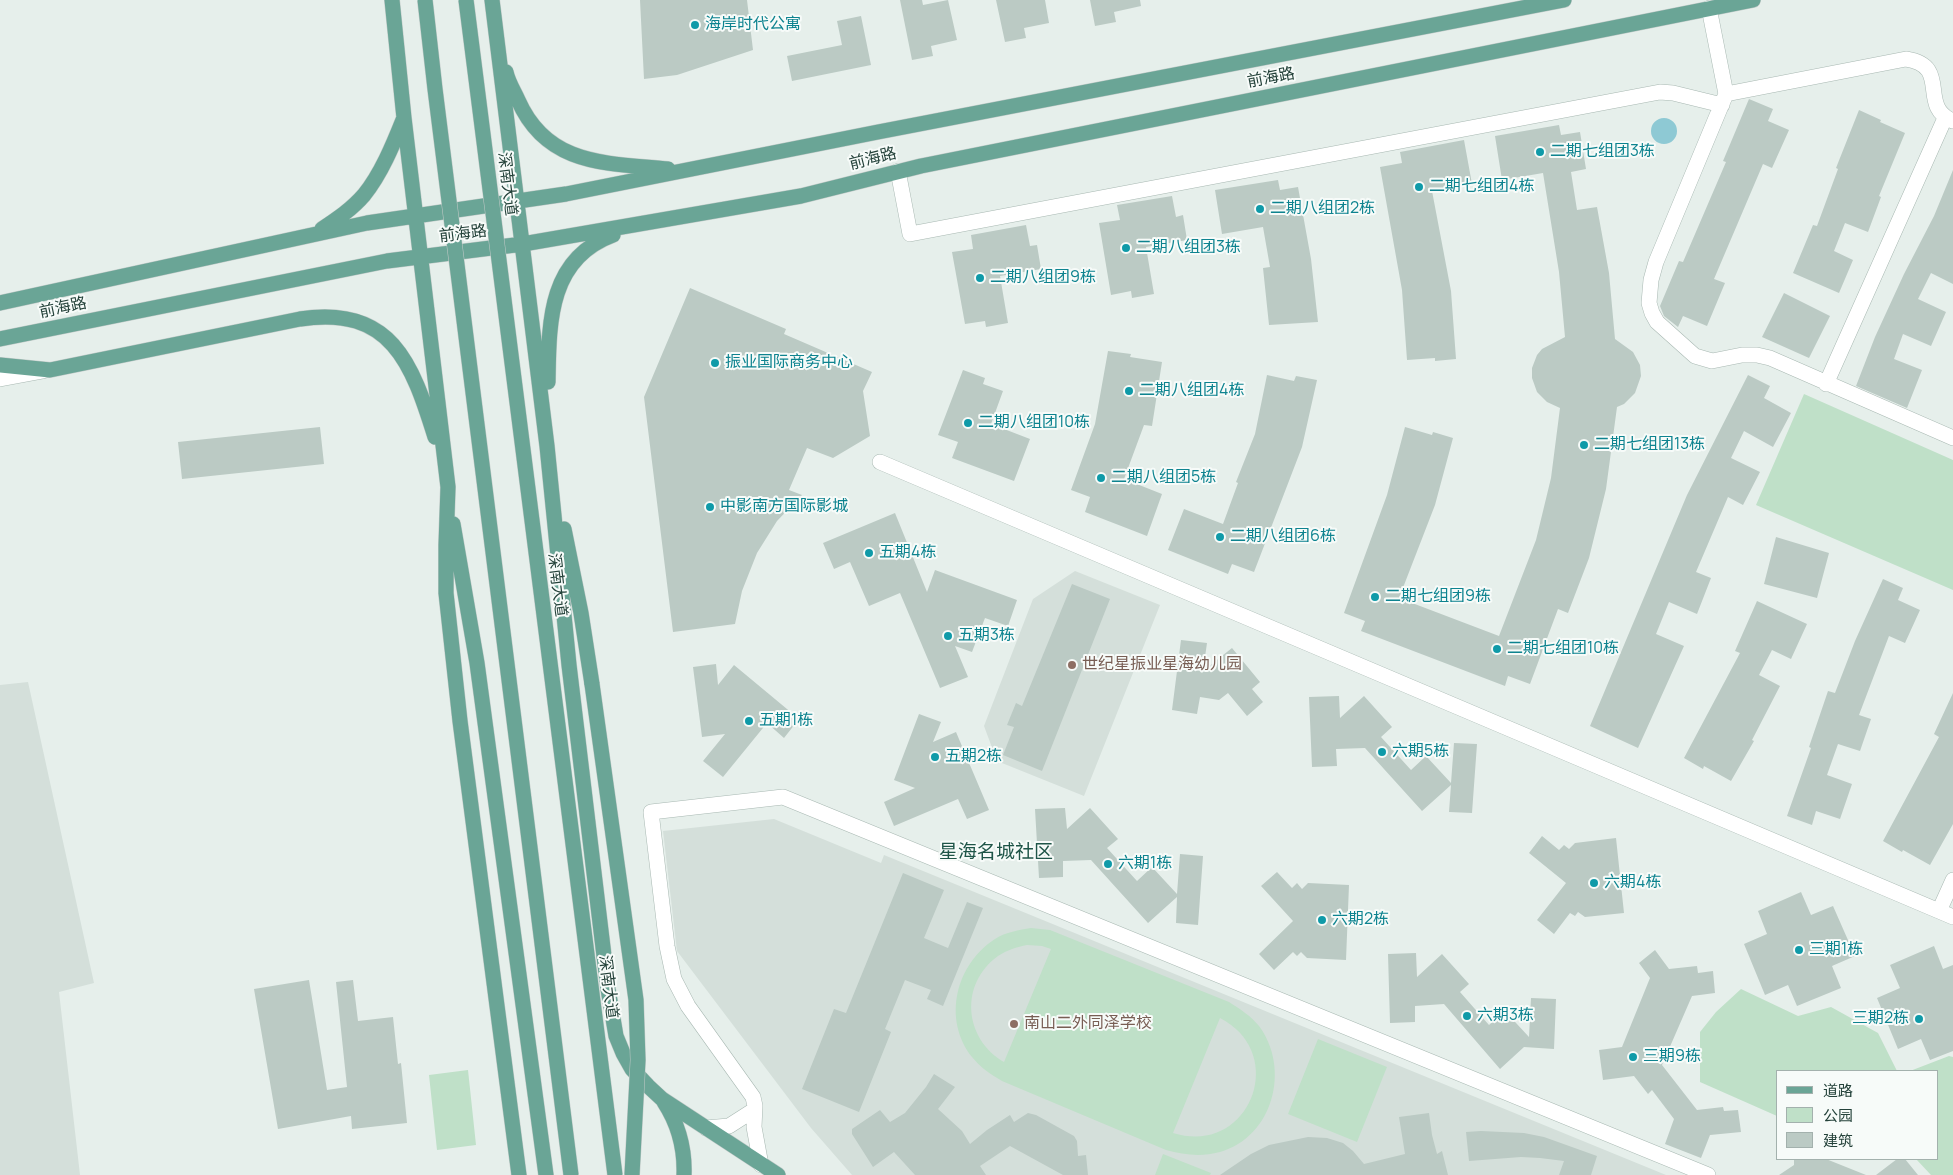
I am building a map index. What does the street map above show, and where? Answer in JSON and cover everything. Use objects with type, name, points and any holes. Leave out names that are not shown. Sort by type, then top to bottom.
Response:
[{"type":"main road","points":[[392,0],[447,481],[476,663],[546,1175]]},
{"type":"main road","points":[[425,0],[437,109],[572,1175]]},
{"type":"main road","name":"深南大道","points":[[466,0],[615,1175]]},
{"type":"main road","name":"深南大道","points":[[492,0],[547,446],[569,665],[611,1013],[616,1036],[632,1069],[662,1099]]},
{"type":"main road","name":"前海路","points":[[0,302],[367,223],[566,194],[1564,0]]},
{"type":"main road","name":"前海路","points":[[0,339],[214,294],[387,261],[523,244],[800,196],[898,171],[1753,0]]},
{"type":"main road","points":[[494,18],[507,76],[522,111],[534,128],[548,141],[565,152],[588,160],[684,171]]},
{"type":"main road","points":[[316,233],[349,210],[365,194],[395,141],[404,118]]},
{"type":"main road","points":[[632,1175],[638,1060],[636,1000],[581,613],[547,446],[549,345],[552,311],[557,292],[567,271],[580,254],[600,240],[643,223]]},
{"type":"main road","points":[[0,365],[50,370],[320,316],[344,318],[378,332],[393,343],[404,357],[414,376],[424,404],[447,481],[446,593],[454,672],[519,1175]]},
{"type":"main road","points":[[662,1099],[778,1175]]},
{"type":"main road","points":[[662,1099],[678,1128],[682,1143],[684,1175]]},
{"type":"street","points":[[1709,8],[1724,100],[1656,262],[1649,293],[1652,313],[1658,322],[1695,356],[1703,360],[1742,355],[1757,355],[1770,358],[1953,438]]},
{"type":"street","points":[[898,171],[910,234],[1660,92],[1724,100],[1906,59],[1922,64],[1931,74],[1936,106],[1939,113],[1949,120],[1826,384]]},
{"type":"street","points":[[0,379],[50,370]]},
{"type":"street","points":[[880,462],[1946,914],[1953,880]]},
{"type":"street","points":[[761,1164],[756,1144],[753,1097],[688,1006],[674,979],[667,946],[651,812],[784,797],[1708,1175]]},
{"type":"street","points":[[706,1128],[729,1126],[754,1110]]},
{"type":"shaded area","name":"世纪星振业星海幼儿园","points":[[1075,571],[1160,605],[1084,796],[997,761],[984,726],[1033,599]]},
{"type":"shaded area","points":[[28,682],[94,983],[59,992],[80,1175],[0,1175],[0,685]]},
{"type":"shaded area","name":"南山二外同泽学校","points":[[774,819],[881,863],[884,855],[1666,1175],[852,1175],[811,1128],[677,951],[663,831]]},
{"type":"green space","points":[[1804,394],[1953,460],[1953,590],[1756,505]]},
{"type":"green space","points":[[1031,928],[1050,930],[1229,1002],[1252,1019],[1259,1026],[1269,1043],[1274,1062],[1275,1081],[1271,1100],[1264,1117],[1253,1132],[1238,1144],[1213,1154],[1199,1155],[1173,1152],[1002,1081],[982,1067],[972,1057],[963,1042],[957,1026],[958,993],[963,977],[971,963],[995,939],[1008,933]],"holes":[[[1027,945],[1051,949],[1004,1062],[991,1052],[981,1040],[974,1026],[971,1011],[972,996],[977,981],[985,968],[1001,954]],[[1220,1018],[1241,1034],[1253,1055],[1256,1077],[1251,1098],[1240,1117],[1222,1130],[1200,1136],[1173,1133]]]},
{"type":"green space","points":[[1741,989],[1798,1016],[1831,1007],[1878,1033],[1896,1070],[1776,1070],[1776,1116],[1700,1082],[1700,1032],[1716,1012]]},
{"type":"green space","points":[[1318,1039],[1387,1067],[1357,1142],[1288,1114]]},
{"type":"green space","points":[[1949,1056],[1953,1057],[1953,1175],[1931,1175],[1917,1160],[1938,1160],[1938,1070],[1913,1070]]},
{"type":"green space","points":[[468,1070],[476,1145],[437,1150],[429,1075]]},
{"type":"green space","points":[[1163,1154],[1211,1173],[1210,1175],[1155,1175]]},
{"type":"water","points":[[1664,118],[1673,122],[1677,131],[1673,140],[1664,144],[1655,140],[1651,131],[1655,122]]},
{"type":"building","name":"海岸时代公寓","points":[[640,0],[747,0],[753,50],[677,75],[644,79]]},
{"type":"building","points":[[900,0],[922,0],[923,5],[948,0],[957,40],[931,46],[933,56],[912,60]]},
{"type":"building","points":[[996,0],[1045,0],[1049,23],[1024,28],[1026,38],[1005,42]]},
{"type":"building","points":[[1090,0],[1140,0],[1141,6],[1114,12],[1116,22],[1095,26]]},
{"type":"building","points":[[861,16],[871,65],[792,81],[787,56],[842,45],[837,21]]},
{"type":"building","points":[[1749,99],[1773,109],[1768,121],[1789,130],[1772,168],[1763,164],[1714,279],[1725,283],[1707,326],[1683,316],[1678,327],[1664,316],[1660,306],[1679,261],[1683,262],[1726,162],[1723,161]]},
{"type":"building","points":[[1859,110],[1905,133],[1879,196],[1881,197],[1868,232],[1845,223],[1834,251],[1853,260],[1839,293],[1793,273],[1813,225],[1817,226],[1838,169],[1836,168]]},
{"type":"building","points":[[1559,125],[1561,135],[1580,132],[1586,169],[1571,172],[1577,210],[1597,207],[1609,273],[1615,339],[1633,352],[1640,365],[1641,376],[1635,393],[1624,404],[1617,407],[1606,489],[1589,558],[1568,613],[1558,609],[1530,684],[1508,676],[1505,686],[1361,631],[1365,621],[1344,613],[1387,495],[1405,427],[1432,435],[1433,432],[1453,438],[1435,505],[1399,598],[1499,636],[1536,540],[1551,478],[1560,408],[1547,402],[1537,392],[1532,378],[1532,368],[1537,355],[1542,349],[1565,337],[1559,272],[1543,173],[1502,180],[1495,136]]},
{"type":"building","points":[[1464,140],[1472,184],[1432,191],[1451,291],[1456,359],[1435,361],[1435,358],[1407,360],[1402,290],[1380,167],[1402,163],[1400,152]]},
{"type":"building","points":[[1953,170],[1953,284],[1931,273],[1918,299],[1946,312],[1931,346],[1903,334],[1894,359],[1922,370],[1907,408],[1856,386],[1875,337],[1904,274],[1934,216]]},
{"type":"building","name":"二期八组团2栋","points":[[1278,180],[1280,190],[1298,187],[1311,259],[1318,322],[1269,325],[1263,268],[1270,267],[1263,227],[1222,234],[1215,190]]},
{"type":"building","name":"二期八组团3栋","points":[[1172,196],[1176,217],[1183,215],[1187,240],[1146,247],[1154,294],[1132,298],[1131,291],[1111,295],[1099,223],[1120,220],[1117,205]]},
{"type":"building","name":"二期八组团9栋","points":[[1026,225],[1030,246],[1037,245],[1041,269],[1000,276],[1008,323],[986,327],[985,321],[965,324],[952,252],[973,249],[971,235]]},
{"type":"building","points":[[690,288],[786,329],[784,334],[872,372],[863,391],[870,436],[833,458],[807,448],[789,490],[802,495],[777,521],[757,553],[742,591],[735,624],[673,632],[644,397]]},
{"type":"building","points":[[1784,293],[1830,316],[1809,358],[1762,337]]},
{"type":"building","points":[[1108,351],[1131,354],[1130,357],[1162,362],[1152,426],[1144,425],[1124,479],[1162,494],[1147,536],[1085,512],[1090,497],[1071,490],[1095,424]]},
{"type":"building","name":"二期八组团10栋","points":[[963,370],[985,378],[983,384],[1003,391],[991,424],[1030,439],[1014,481],[952,458],[958,442],[938,435]]},
{"type":"building","points":[[1267,375],[1294,381],[1296,376],[1317,380],[1302,447],[1254,572],[1232,564],[1228,574],[1168,550],[1184,509],[1223,524],[1238,483],[1236,482],[1255,434]]},
{"type":"building","points":[[1748,375],[1770,386],[1764,398],[1791,413],[1773,447],[1744,431],[1731,458],[1760,472],[1743,505],[1728,497],[1696,572],[1711,578],[1697,614],[1669,602],[1656,634],[1684,646],[1638,748],[1590,726],[1687,495]]},
{"type":"building","points":[[320,427],[324,464],[182,479],[178,442]]},
{"type":"building","points":[[895,513],[927,592],[935,570],[1017,600],[1008,626],[985,618],[972,652],[955,646],[968,677],[940,688],[900,593],[869,606],[850,562],[834,569],[823,543]]},
{"type":"building","points":[[1776,537],[1829,553],[1817,598],[1764,584]]},
{"type":"building","points":[[1883,579],[1903,588],[1898,600],[1920,610],[1905,643],[1889,636],[1859,715],[1871,719],[1860,751],[1838,744],[1827,775],[1852,784],[1840,819],[1816,811],[1812,825],[1787,816],[1811,748],[1809,747],[1828,691],[1835,693],[1855,641]]},
{"type":"building","points":[[1072,584],[1110,599],[1042,771],[1003,755],[1014,727],[1007,725],[1016,703],[1022,706]]},
{"type":"building","points":[[1757,601],[1807,624],[1791,659],[1772,650],[1759,675],[1780,686],[1752,740],[1754,741],[1731,781],[1704,766],[1703,769],[1684,758],[1740,653],[1735,651]]},
{"type":"building","points":[[1181,640],[1207,643],[1203,671],[1232,648],[1260,682],[1252,689],[1263,702],[1247,716],[1228,693],[1219,700],[1200,697],[1197,714],[1172,710]]},
{"type":"building","name":"五期1栋","points":[[716,664],[718,685],[734,665],[799,719],[784,738],[767,723],[723,777],[703,761],[725,734],[702,737],[693,667]]},
{"type":"building","points":[[1953,693],[1953,824],[1930,865],[1883,841],[1939,737],[1934,734]]},
{"type":"building","name":"六期5栋","points":[[1339,696],[1340,718],[1364,696],[1392,727],[1381,737],[1411,770],[1426,756],[1451,783],[1454,743],[1477,744],[1472,813],[1449,812],[1451,785],[1422,811],[1365,748],[1336,749],[1337,766],[1312,767],[1309,697]]},
{"type":"building","name":"五期2栋","points":[[919,714],[941,722],[933,742],[956,732],[989,810],[967,819],[958,799],[894,826],[884,802],[915,788],[894,780]]},
{"type":"building","name":"六期1栋","points":[[1065,808],[1067,829],[1090,808],[1118,839],[1107,848],[1137,881],[1152,867],[1177,894],[1180,854],[1203,856],[1198,925],[1176,923],[1177,897],[1148,923],[1091,860],[1063,861],[1063,877],[1039,878],[1035,809]]},
{"type":"building","name":"六期4栋","points":[[1542,836],[1559,850],[1564,845],[1569,849],[1575,843],[1616,838],[1624,913],[1585,917],[1578,912],[1575,916],[1570,913],[1554,934],[1537,920],[1566,883],[1529,853]]},
{"type":"building","name":"六期2栋","points":[[1277,872],[1292,888],[1297,883],[1302,889],[1308,883],[1349,885],[1346,960],[1307,958],[1301,952],[1297,956],[1293,952],[1274,970],[1259,954],[1293,921],[1261,886]]},
{"type":"building","points":[[903,873],[944,890],[924,938],[948,948],[967,902],[983,908],[943,1006],[927,999],[931,990],[905,980],[885,1029],[891,1032],[859,1112],[802,1089],[834,1009],[846,1013]]},
{"type":"building","name":"三期1栋","points":[[1801,892],[1811,915],[1833,906],[1855,956],[1832,966],[1841,988],[1797,1006],[1788,985],[1765,995],[1744,944],[1767,934],[1758,911]]},
{"type":"building","name":"三期2栋","points":[[1934,946],[1943,969],[1953,965],[1953,1051],[1930,1060],[1921,1039],[1898,1049],[1877,998],[1900,988],[1890,965]]},
{"type":"building","points":[[1655,950],[1669,969],[1697,966],[1698,973],[1713,971],[1715,993],[1692,996],[1662,1065],[1697,1110],[1723,1107],[1724,1111],[1738,1110],[1741,1132],[1710,1135],[1701,1158],[1665,1144],[1674,1119],[1652,1090],[1648,1094],[1634,1076],[1603,1080],[1599,1050],[1622,1047],[1650,978],[1639,963]]},
{"type":"building","name":"六期3栋","points":[[1416,953],[1417,977],[1442,954],[1469,984],[1460,992],[1489,1025],[1504,1010],[1529,1037],[1531,998],[1556,999],[1554,1049],[1524,1047],[1500,1069],[1444,1004],[1415,1006],[1415,1022],[1390,1023],[1388,954]]},
{"type":"building","points":[[309,980],[327,1090],[347,1087],[336,982],[353,980],[358,1021],[393,1017],[398,1064],[401,1063],[407,1123],[352,1129],[351,1116],[278,1129],[254,989]]},
{"type":"building","points":[[934,1074],[955,1087],[938,1109],[962,1131],[970,1144],[1010,1115],[1014,1122],[1028,1113],[1036,1115],[1074,1136],[1077,1141],[1078,1156],[1086,1155],[1088,1175],[1063,1175],[1010,1146],[980,1166],[986,1175],[915,1175],[894,1152],[873,1167],[852,1134],[852,1129],[880,1110],[890,1122],[905,1113]]},
{"type":"building","points":[[1429,1113],[1437,1154],[1442,1151],[1448,1175],[1220,1175],[1251,1154],[1269,1145],[1308,1137],[1327,1138],[1343,1143],[1364,1164],[1405,1154],[1399,1117]]},
{"type":"building","points":[[1466,1132],[1524,1133],[1544,1137],[1597,1156],[1591,1175],[1559,1175],[1564,1161],[1540,1158],[1521,1157],[1469,1161]]},
{"type":"building","points":[[1794,1160],[1828,1160],[1866,1175],[1779,1175],[1794,1165]]},
{"type":"building","points":[[1896,1160],[1906,1160],[1918,1175],[1876,1175]]},
{"type":"place","name":"海岸时代公寓","points":[[695,25]]},
{"type":"place","name":"二期七组团3栋","points":[[1540,152]]},
{"type":"place","name":"二期七组团4栋","points":[[1419,187]]},
{"type":"place","name":"二期八组团2栋","points":[[1260,209]]},
{"type":"place","name":"二期八组团3栋","points":[[1126,248]]},
{"type":"place","name":"二期八组团9栋","points":[[980,278]]},
{"type":"place","name":"振业国际商务中心","points":[[715,363]]},
{"type":"place","name":"二期八组团4栋","points":[[1129,391]]},
{"type":"place","name":"二期八组团10栋","points":[[968,423]]},
{"type":"place","name":"二期七组团13栋","points":[[1584,445]]},
{"type":"place","name":"二期八组团5栋","points":[[1101,478]]},
{"type":"place","name":"中影南方国际影城","points":[[710,507]]},
{"type":"place","name":"二期八组团6栋","points":[[1220,537]]},
{"type":"place","name":"五期4栋","points":[[869,553]]},
{"type":"place","name":"二期七组团9栋","points":[[1375,597]]},
{"type":"place","name":"五期3栋","points":[[948,636]]},
{"type":"place","name":"二期七组团10栋","points":[[1497,649]]},
{"type":"place","name":"世纪星振业星海幼儿园","points":[[1072,665]]},
{"type":"place","name":"五期1栋","points":[[749,721]]},
{"type":"place","name":"六期5栋","points":[[1382,752]]},
{"type":"place","name":"五期2栋","points":[[935,757]]},
{"type":"place","name":"六期1栋","points":[[1108,864]]},
{"type":"place","name":"六期4栋","points":[[1594,883]]},
{"type":"place","name":"六期2栋","points":[[1322,920]]},
{"type":"place","name":"三期1栋","points":[[1799,950]]},
{"type":"place","name":"六期3栋","points":[[1467,1016]]},
{"type":"place","name":"三期2栋","points":[[1919,1019]]},
{"type":"place","name":"南山二外同泽学校","points":[[1014,1024]]},
{"type":"place","name":"三期9栋","points":[[1633,1057]]},
{"type":"district","name":"星海名城社区","points":[[996,853]]}]
